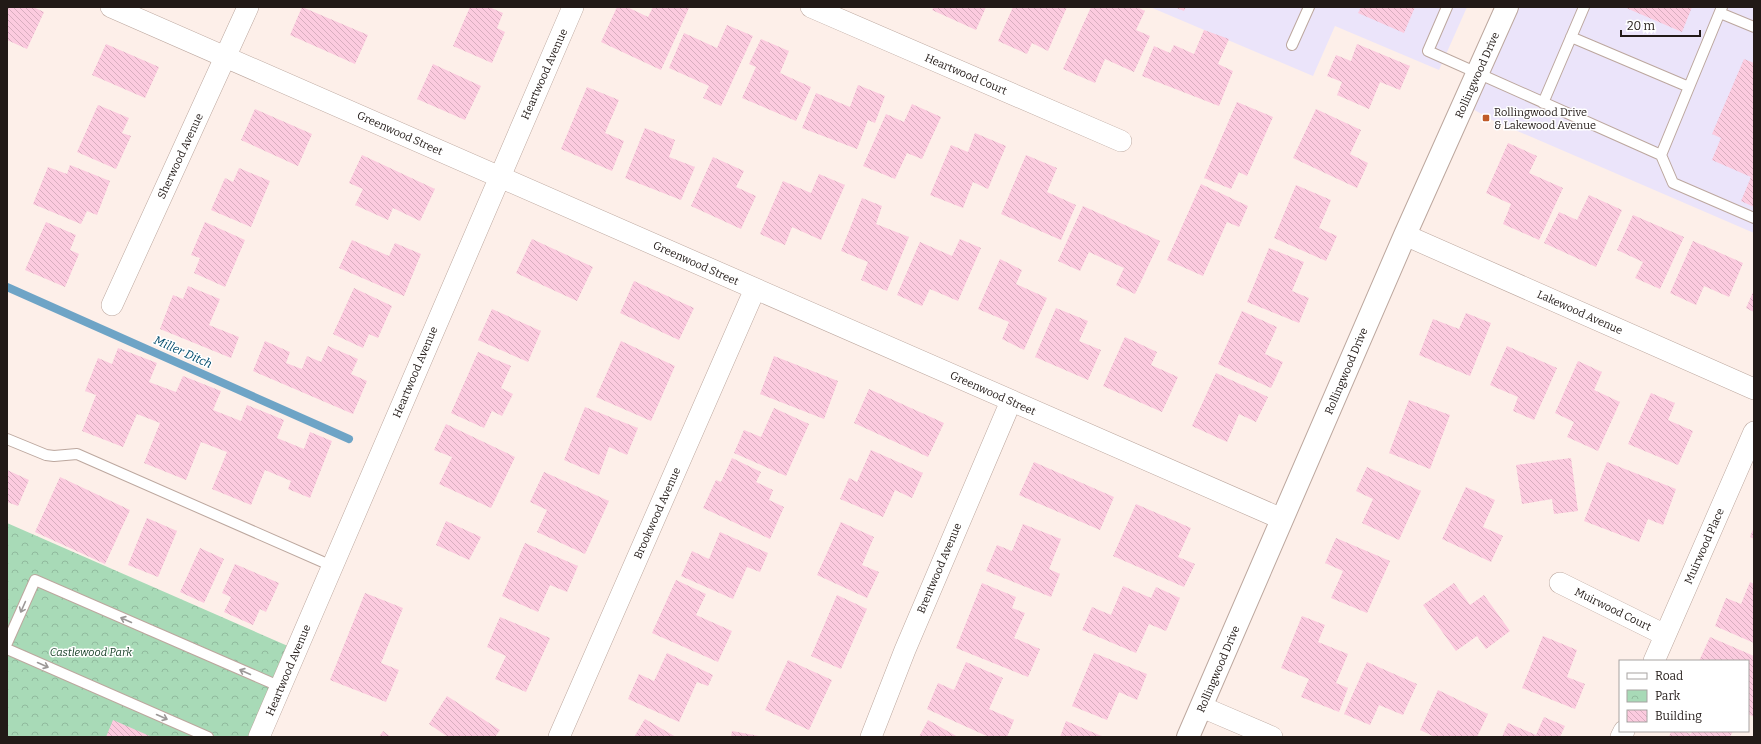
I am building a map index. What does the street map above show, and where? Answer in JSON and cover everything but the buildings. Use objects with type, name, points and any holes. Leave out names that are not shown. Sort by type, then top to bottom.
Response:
[{"type":"street","name":"Greenwood Street","points":[[111,7],[1282,520]]},
{"type":"street","name":"Sherwood Avenue","points":[[112,305],[248,7]]},
{"type":"street","name":"Heartwood Avenue","points":[[259,737],[573,7]]},
{"type":"street","name":"Heartwood Court","points":[[811,7],[1121,141]]},
{"type":"street","name":"Rollingwood Drive","points":[[1188,737],[1405,235],[1507,7]]},
{"type":"street","name":"Lakewood Avenue","points":[[1405,235],[1754,389]]},
{"type":"street","name":"Brookwood Avenue","points":[[559,737],[755,289]]},
{"type":"street","name":"Brentwood Avenue","points":[[871,737],[905,650],[1011,401]]},
{"type":"street","name":"Muirwood Place","points":[[1654,660],[1754,432]]},
{"type":"street","name":"Muirwood Court","points":[[1560,584],[1665,635]]},
{"type":"street","points":[[1202,707],[1272,737]]},
{"type":"lane","points":[[1292,45],[1309,7]]},
{"type":"lane","points":[[1447,7],[1428,51],[1661,155],[1673,183],[1754,218]]},
{"type":"lane","points":[[1543,103],[1584,7]]},
{"type":"lane","points":[[1661,155],[1721,10],[1754,27]]},
{"type":"lane","points":[[1571,37],[1689,87]]},
{"type":"lane","points":[[7,439],[46,455],[54,456],[77,454],[332,566]]},
{"type":"lane","points":[[7,643],[35,580],[281,687]]},
{"type":"lane","points":[[7,649],[208,737]]},
{"type":"shaded area","points":[[1150,7],[1467,7],[1439,70],[1335,26],[1313,76]]},
{"type":"shaded area","points":[[1507,7],[1754,7],[1754,233],[1492,120],[1464,104]]},
{"type":"green space","name":"Castlewood Park","points":[[7,523],[297,650],[259,737],[7,737]]},
{"type":"waterway","name":"Miller Ditch","points":[[7,287],[349,439]]},
{"type":"place","name":"Rollingwood Drive & Lakewood Avenue","points":[[1486,118]]}]
